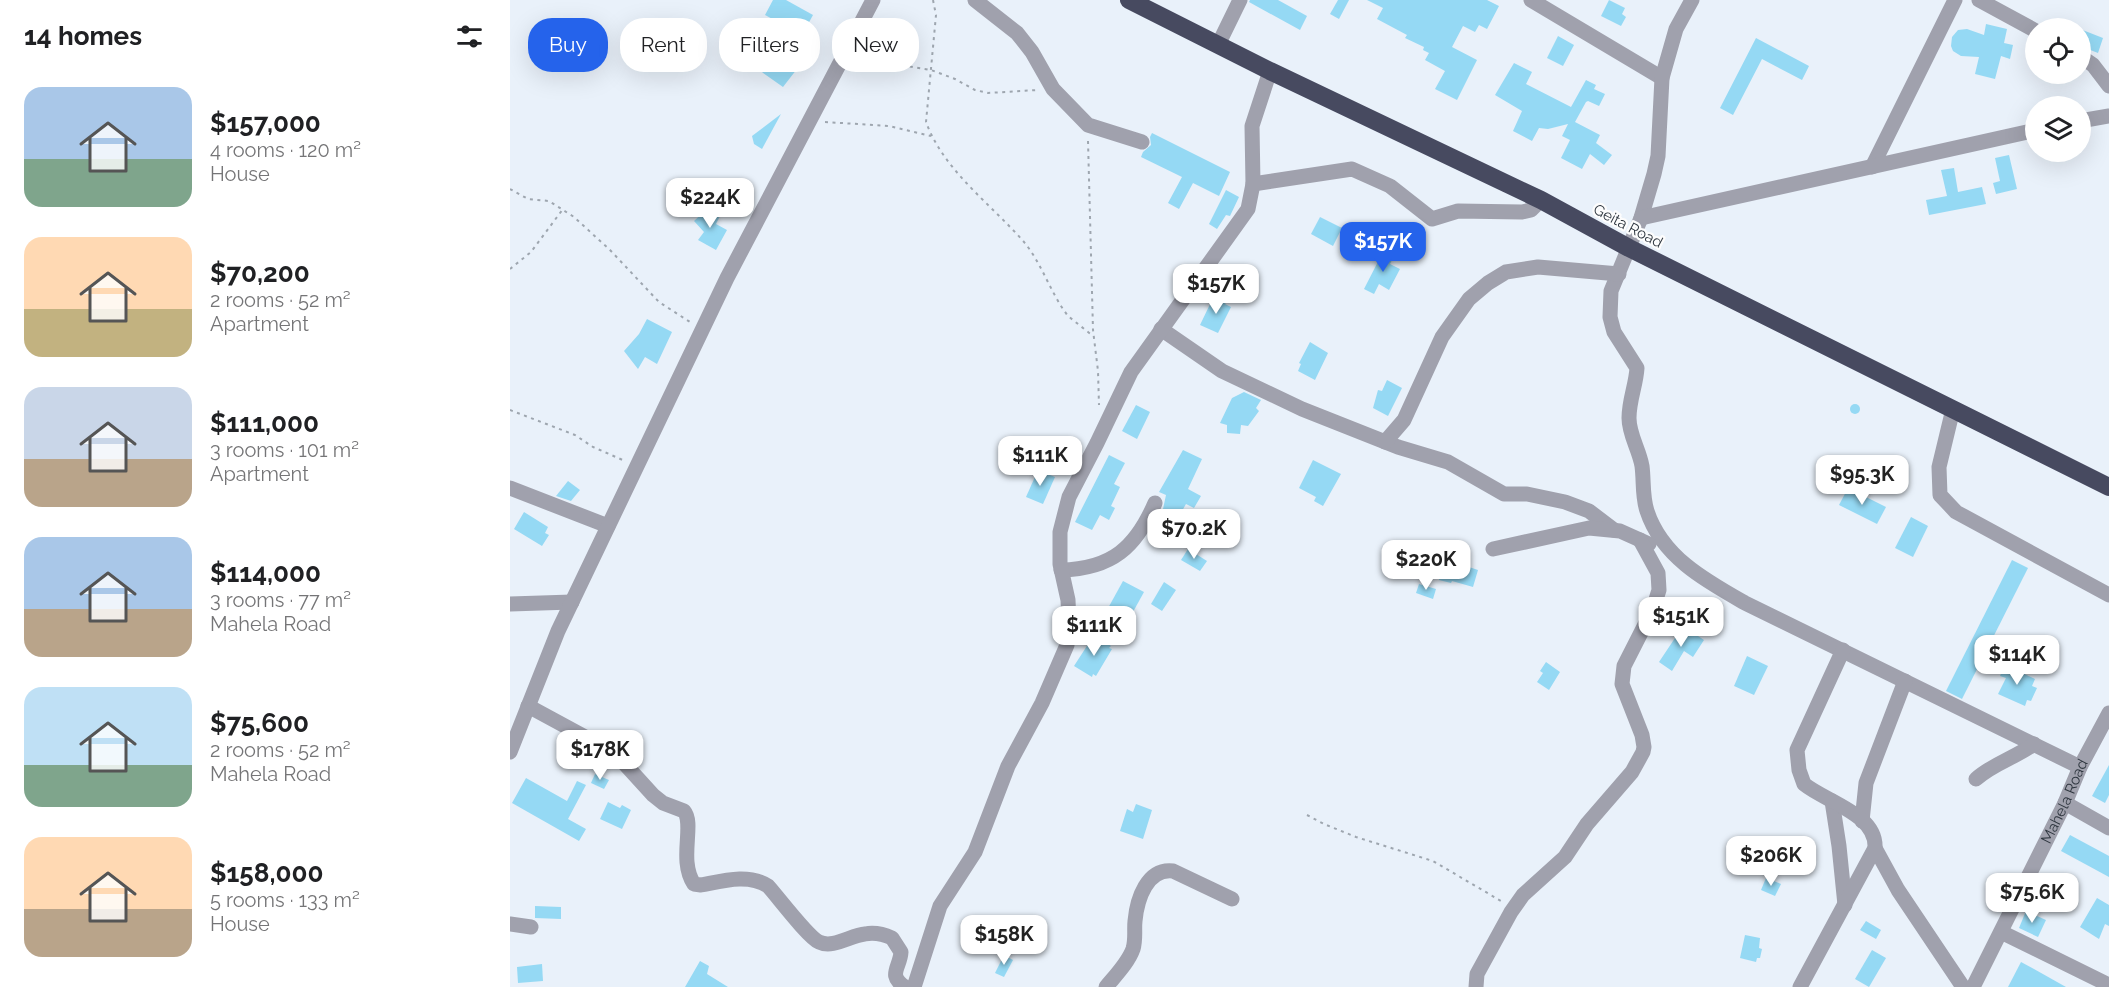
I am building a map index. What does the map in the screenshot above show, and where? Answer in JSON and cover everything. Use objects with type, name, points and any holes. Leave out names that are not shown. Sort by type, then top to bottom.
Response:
[{"type":"highway","name":"Geita Road","points":[[1129,0],[1270,71],[1541,200],[1629,248],[2109,487]]},
{"type":"street","points":[[864,18],[873,0]]},
{"type":"street","points":[[975,0],[1017,33],[1032,52],[1053,89],[1088,124],[1142,142]]},
{"type":"street","points":[[1218,45],[1240,0]]},
{"type":"street","points":[[1678,559],[1661,538],[1647,514],[1642,468],[1633,442],[1629,420],[1629,402],[1637,368],[1618,340],[1610,317],[1611,291],[1641,219],[1658,156],[1662,78],[1676,29],[1692,0]]},
{"type":"street","points":[[1872,167],[1955,0]]},
{"type":"street","points":[[1979,0],[2025,25]]},
{"type":"street","points":[[1535,1],[1662,78]]},
{"type":"street","points":[[2091,64],[2109,86]]},
{"type":"street","points":[[914,987],[940,906],[975,852],[1008,766],[1042,703],[1067,645],[1068,600],[1061,570],[1060,532],[1068,497],[1131,372],[1244,217],[1252,199],[1252,126],[1270,71]]},
{"type":"street","points":[[510,752],[558,631],[608,525],[727,278],[836,72]]},
{"type":"street","points":[[2091,119],[2109,116]]},
{"type":"street","points":[[1641,219],[2025,132]]},
{"type":"street","points":[[1253,184],[1352,169],[1390,186],[1432,219],[1458,211],[1522,212],[1530,210],[1541,200]]},
{"type":"street","points":[[1386,442],[1404,420],[1442,338],[1469,299],[1488,283],[1506,272],[1538,267],[1619,274]]},
{"type":"street","points":[[1161,329],[1229,375],[1302,409],[1386,442],[1448,462],[1504,494],[1527,494],[1565,502],[1589,511],[1614,530]]},
{"type":"street","points":[[1953,409],[1939,467],[1940,495],[1956,512],[2109,595]]},
{"type":"street","points":[[510,488],[608,525]]},
{"type":"street","points":[[1061,570],[1094,565],[1120,552],[1139,535],[1155,502]]},
{"type":"street","points":[[1493,549],[1589,528],[1620,531],[1678,559],[1708,582],[1744,603],[2080,767]]},
{"type":"street","points":[[1476,987],[1477,974],[1513,909],[1523,895],[1565,857],[1587,824],[1632,772],[1643,752],[1642,735],[1622,684],[1624,666],[1653,609],[1659,590],[1658,573],[1640,540]]},
{"type":"street","points":[[510,604],[572,602]]},
{"type":"street","points":[[1843,650],[1797,750],[1799,770],[1804,784],[1862,820],[1872,831],[1875,848],[1898,890],[1963,987]]},
{"type":"street","points":[[1862,820],[1866,783],[1905,681]]},
{"type":"street","points":[[528,706],[600,745],[622,761],[663,803],[684,811],[688,815],[686,858],[694,884],[747,879],[761,882],[768,886],[811,936],[821,944],[829,944],[862,934],[874,933],[892,938],[901,952],[895,973],[896,979],[905,987]]},
{"type":"street","name":"Mahela Road","points":[[1972,987],[2109,713]]},
{"type":"street","points":[[1976,779],[1997,763],[2013,758],[2034,744]]},
{"type":"street","points":[[1832,801],[1845,905]]},
{"type":"street","points":[[2065,803],[2109,828]]},
{"type":"street","points":[[1800,987],[1875,848]]},
{"type":"street","points":[[1106,987],[1131,954],[1135,940],[1135,921],[1139,902],[1150,879],[1155,874],[1167,870],[1173,871],[1232,899]]},
{"type":"street","points":[[510,924],[531,927]]},
{"type":"street","points":[[2001,932],[2109,985]]},
{"type":"path","points":[[933,0],[936,15],[926,122],[931,136],[946,160],[1026,244],[1068,316],[1093,336]]},
{"type":"path","points":[[919,68],[931,70],[987,93],[1053,89]]},
{"type":"path","points":[[810,121],[888,126],[931,136]]},
{"type":"path","points":[[1088,124],[1093,336],[1098,371],[1099,411]]},
{"type":"path","points":[[510,189],[528,199],[549,201],[574,217],[610,250],[659,302],[702,330]]},
{"type":"path","points":[[510,269],[531,252],[563,209]]},
{"type":"path","points":[[510,410],[575,435],[593,447],[636,467]]},
{"type":"path","points":[[1307,815],[1356,837],[1433,861],[1513,909]]},
{"type":"building","points":[[773,0],[786,0],[813,15],[811,18],[771,18],[765,15]]},
{"type":"building","points":[[1250,0],[1278,0],[1307,16],[1300,30],[1249,2]]},
{"type":"building","points":[[1338,0],[1349,0],[1339,19],[1330,14]]},
{"type":"building","points":[[1367,0],[1487,0],[1499,6],[1487,29],[1479,25],[1475,32],[1463,26],[1452,47],[1477,60],[1457,100],[1435,89],[1445,71],[1425,60],[1429,53],[1423,50],[1424,47],[1405,38],[1407,35],[1377,19],[1383,8]]},
{"type":"building","points":[[1609,0],[1625,8],[1622,14],[1626,17],[1621,26],[1601,16]]},
{"type":"building","points":[[1986,24],[2007,29],[2004,43],[2013,45],[2010,59],[2001,56],[1995,79],[1975,74],[1979,57],[1961,56],[1953,51],[1951,46],[1952,37],[1958,30],[1967,29],[1984,35]]},
{"type":"building","points":[[2091,33],[2103,38],[2098,53],[2091,50]]},
{"type":"building","points":[[1558,36],[1574,45],[1563,66],[1547,58]]},
{"type":"building","points":[[1756,38],[1809,66],[1802,80],[1762,59],[1733,115],[1720,108]]},
{"type":"building","points":[[1514,63],[1532,72],[1526,84],[1571,107],[1586,80],[1596,85],[1594,89],[1605,94],[1599,106],[1586,102],[1575,122],[1600,135],[1596,143],[1612,155],[1604,165],[1590,154],[1582,169],[1561,158],[1570,140],[1562,136],[1568,124],[1548,129],[1539,128],[1532,141],[1513,131],[1522,111],[1495,95]]},
{"type":"building","points":[[762,72],[795,72],[783,87]]},
{"type":"building","points":[[781,114],[762,149],[754,144],[752,136]]},
{"type":"building","points":[[1152,133],[1230,172],[1219,196],[1193,183],[1179,209],[1168,203],[1182,177],[1141,157],[1151,145]]},
{"type":"building","points":[[2009,155],[2017,189],[1996,194],[1993,183],[2000,181],[1995,158]]},
{"type":"building","points":[[1954,168],[1958,192],[1982,187],[1986,204],[1929,215],[1926,200],[1947,196],[1941,170]]},
{"type":"building","points":[[1226,190],[1239,197],[1230,216],[1226,215],[1217,229],[1209,224]]},
{"type":"building","points":[[707,209],[720,216],[716,224],[727,230],[716,250],[698,240],[704,232],[694,221]]},
{"type":"building","points":[[1320,217],[1342,228],[1333,246],[1311,234]]},
{"type":"building","points":[[1385,248],[1395,254],[1390,264],[1400,269],[1389,290],[1379,284],[1374,294],[1364,289]]},
{"type":"building","points":[[1217,296],[1227,301],[1225,304],[1231,307],[1218,333],[1200,325],[1213,298],[1216,299]]},
{"type":"building","points":[[647,319],[672,332],[657,364],[645,357],[638,369],[624,351],[639,334]]},
{"type":"building","points":[[1310,342],[1328,353],[1315,380],[1298,371],[1301,364],[1299,363]]},
{"type":"building","points":[[1387,380],[1402,388],[1388,416],[1373,408],[1378,390],[1382,391]]},
{"type":"building","points":[[1244,392],[1261,400],[1256,408],[1259,411],[1248,426],[1241,425],[1240,434],[1227,433],[1227,425],[1220,423],[1232,398]]},
{"type":"building","points":[[1855,404],[1859,405],[1859,413],[1855,414],[1851,413],[1850,409],[1851,405]]},
{"type":"building","points":[[1136,405],[1150,412],[1137,439],[1122,431]]},
{"type":"building","points":[[1183,450],[1202,459],[1188,489],[1201,496],[1194,508],[1186,504],[1178,518],[1163,509],[1166,495],[1159,492]]},
{"type":"building","points":[[1109,455],[1125,463],[1114,484],[1120,487],[1111,506],[1115,508],[1109,520],[1100,515],[1092,530],[1075,522]]},
{"type":"building","points":[[1313,460],[1341,474],[1323,506],[1314,501],[1316,497],[1299,488]]},
{"type":"building","points":[[1038,470],[1055,477],[1043,504],[1026,497]]},
{"type":"building","points":[[568,481],[580,490],[571,501],[556,496]]},
{"type":"building","points":[[1848,488],[1886,507],[1877,524],[1839,505]]},
{"type":"building","points":[[524,512],[548,527],[545,533],[549,535],[542,546],[514,529]]},
{"type":"building","points":[[1911,517],[1928,526],[1913,557],[1895,548]]},
{"type":"building","points":[[1188,549],[1207,561],[1200,571],[1181,560]]},
{"type":"building","points":[[1455,553],[1468,555],[1466,566],[1478,570],[1473,587],[1439,580],[1443,560],[1453,562]]},
{"type":"building","points":[[2012,560],[2028,568],[1962,699],[1946,691]]},
{"type":"building","points":[[1123,581],[1144,592],[1128,621],[1107,610]]},
{"type":"building","points":[[1164,582],[1176,590],[1162,611],[1151,604]]},
{"type":"building","points":[[1419,584],[1436,589],[1433,599],[1416,593]]},
{"type":"building","points":[[1683,626],[1704,640],[1693,657],[1684,651],[1672,671],[1659,662]]},
{"type":"building","points":[[1094,635],[1112,649],[1096,676],[1093,674],[1092,677],[1074,666]]},
{"type":"building","points":[[1747,656],[1768,666],[1754,695],[1734,686]]},
{"type":"building","points":[[1546,662],[1560,672],[1549,690],[1537,682]]},
{"type":"building","points":[[2005,665],[2035,679],[2032,686],[2037,688],[2031,701],[2027,700],[2025,706],[1998,694],[2006,678],[2000,676]]},
{"type":"building","points":[[2109,765],[2109,795],[2105,803],[2092,796]]},
{"type":"building","points":[[595,774],[609,780],[604,789],[591,783]]},
{"type":"building","points":[[526,778],[567,801],[577,781],[586,785],[568,819],[586,829],[579,841],[512,803]]},
{"type":"building","points":[[608,802],[631,810],[622,829],[600,819]]},
{"type":"building","points":[[1136,804],[1152,810],[1143,839],[1120,831],[1127,809],[1133,812]]},
{"type":"building","points":[[2070,835],[2109,856],[2109,877],[2061,851]]},
{"type":"building","points":[[1766,878],[1781,884],[1775,896],[1761,890]]},
{"type":"building","points":[[2097,898],[2109,905],[2109,926],[2105,924],[2099,939],[2080,927]]},
{"type":"building","points":[[535,906],[561,907],[561,919],[535,918]]},
{"type":"building","points":[[2026,911],[2046,920],[2038,937],[2019,928]]},
{"type":"building","points":[[1866,921],[1881,930],[1876,939],[1860,930]]},
{"type":"building","points":[[1745,935],[1760,938],[1759,948],[1762,949],[1760,958],[1757,958],[1756,962],[1740,958]]},
{"type":"building","points":[[1872,950],[1886,958],[1869,987],[1855,979]]},
{"type":"building","points":[[1004,955],[1013,960],[1004,977],[995,973]]},
{"type":"building","points":[[700,961],[709,966],[707,974],[728,987],[685,987]]},
{"type":"building","points":[[2021,962],[2034,969],[2066,987],[2008,987]]},
{"type":"building","points":[[542,964],[543,981],[518,983],[517,967]]}]
